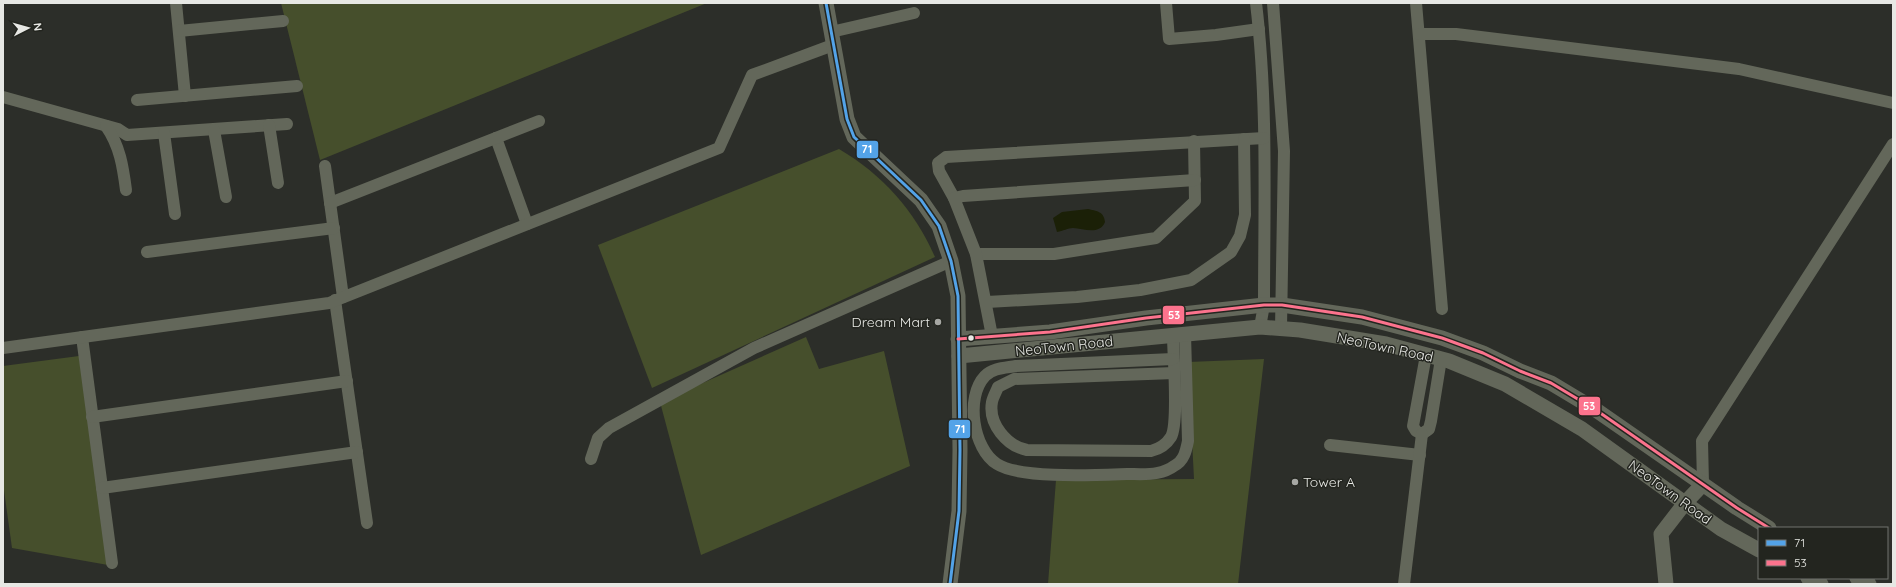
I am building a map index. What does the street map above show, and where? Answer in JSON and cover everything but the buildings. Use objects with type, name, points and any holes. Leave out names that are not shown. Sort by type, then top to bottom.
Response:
[{"type":"street","points":[[176,3],[185,96]]},
{"type":"street","points":[[826,3],[847,119],[854,137],[921,200],[939,226],[951,261],[958,296],[959,511],[950,584]]},
{"type":"street","points":[[1166,3],[1169,39],[1216,35],[1259,28]]},
{"type":"street","points":[[1256,3],[1262,56],[1264,138],[1264,305],[1260,327]]},
{"type":"street","points":[[1273,3],[1284,151],[1281,328]]},
{"type":"street","points":[[1416,3],[1442,309]]},
{"type":"street","points":[[3,348],[328,303],[719,148],[752,74],[832,38],[914,13]]},
{"type":"street","points":[[178,31],[283,21]]},
{"type":"street","points":[[1419,34],[1456,34],[1739,69],[1893,103]]},
{"type":"street","points":[[137,100],[298,86]]},
{"type":"street","points":[[3,97],[118,129],[127,135],[287,124]]},
{"type":"street","points":[[330,203],[539,121]]},
{"type":"street","points":[[269,125],[278,183]]},
{"type":"street","points":[[106,126],[115,139],[122,161],[126,190]]},
{"type":"street","points":[[214,130],[226,197]]},
{"type":"street","points":[[164,133],[175,214]]},
{"type":"street","points":[[496,138],[527,224]]},
{"type":"street","points":[[988,332],[987,302],[976,254],[954,198],[939,171],[938,163],[946,157],[1264,138]]},
{"type":"street","points":[[987,302],[1077,297],[1140,290],[1191,280],[1231,252],[1240,236],[1245,215],[1247,139]]},
{"type":"street","points":[[976,254],[1054,254],[1156,238],[1195,202],[1194,142]]},
{"type":"street","points":[[1666,584],[1661,534],[1685,503],[1703,484],[1702,440],[1893,144]]},
{"type":"street","points":[[325,166],[334,228],[347,381],[366,523]]},
{"type":"street","points":[[954,198],[970,195],[1195,180]]},
{"type":"street","points":[[146,252],[334,228]]},
{"type":"street","points":[[592,459],[598,438],[609,428],[754,348],[951,261]]},
{"type":"street","name":"NeoTown Road","points":[[958,339],[988,332],[1050,332],[1146,318],[1264,305],[1282,305],[1362,317],[1442,338],[1483,353],[1520,371],[1551,383],[1596,410],[1768,527]]},
{"type":"street","name":"NeoTown Road","points":[[958,356],[1260,327],[1300,330],[1386,344],[1441,359],[1505,384],[1576,425],[1722,529],[1758,549]]},
{"type":"street","points":[[1174,359],[1016,366],[996,369],[986,375],[978,384],[975,396],[974,420],[977,436],[984,452],[997,464],[1014,471],[1078,476],[1157,473],[1175,466],[1185,456],[1188,441],[1179,335]]},
{"type":"street","points":[[1174,373],[1014,379],[998,387],[992,402],[992,413],[999,433],[1018,448],[1027,450],[1151,451],[1166,444],[1174,431],[1176,423],[1174,359],[1179,335]]},
{"type":"street","points":[[82,337],[112,563]]},
{"type":"street","points":[[1422,434],[1416,431],[1414,426],[1426,355]]},
{"type":"street","points":[[1404,584],[1422,434],[1429,429],[1441,359]]},
{"type":"street","points":[[92,417],[347,381]]},
{"type":"street","points":[[1330,445],[1420,456]]},
{"type":"street","points":[[102,488],[356,452]]},
{"type":"street","points":[[1810,579],[1821,584]]},
{"type":"street","points":[[1859,579],[1869,584]]},
{"type":"shaded area","points":[[281,3],[707,3],[320,160]]},
{"type":"shaded area","points":[[839,149],[870,170],[896,195],[917,224],[935,257],[652,388],[598,245]]},
{"type":"shaded area","points":[[1088,209],[1097,211],[1103,216],[1105,222],[1103,226],[1096,230],[1071,228],[1057,232],[1053,218],[1062,212]]},
{"type":"shaded area","points":[[806,337],[819,369],[884,351],[910,466],[701,555],[660,402]]},
{"type":"shaded area","points":[[79,356],[108,565],[12,548],[3,483],[3,366]]},
{"type":"shaded area","points":[[1264,359],[1238,584],[1048,584],[1056,480],[1194,479],[1188,362]]},
{"type":"transit line","name":"71","points":[[826,3],[847,119],[854,137],[921,200],[939,226],[951,261],[958,296],[960,450],[959,511],[950,584]]},
{"type":"transit line","name":"53","points":[[958,339],[1050,332],[1146,318],[1264,305],[1282,305],[1362,317],[1442,338],[1483,353],[1520,371],[1551,383],[1596,410],[1737,508],[1767,527]]},
{"type":"place","name":"Dream Mart","points":[[938,322]]},
{"type":"place","name":"Tower A","points":[[1295,482]]}]
